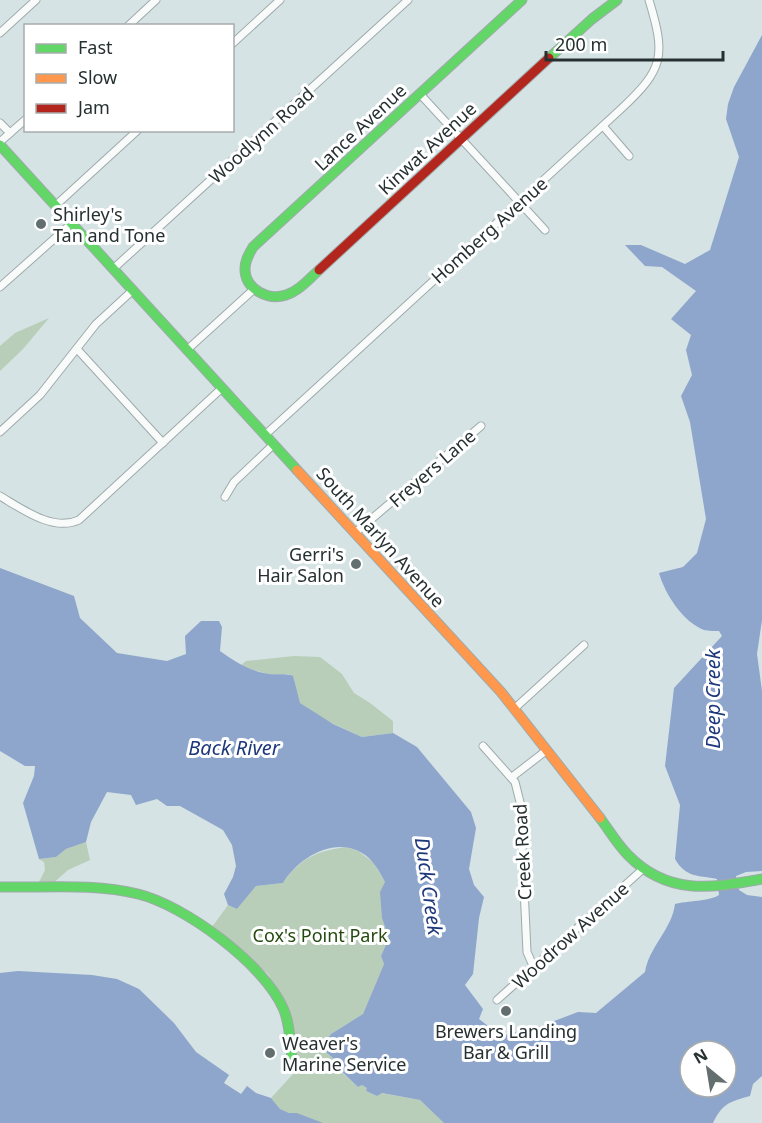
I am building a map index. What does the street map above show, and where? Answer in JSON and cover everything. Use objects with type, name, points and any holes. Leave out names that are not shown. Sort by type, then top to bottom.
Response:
[{"type":"street","points":[[0,33],[36,0]]},
{"type":"street","points":[[130,24],[156,0]]},
{"type":"street","points":[[234,42],[280,0]]},
{"type":"street","name":"Woodlynn Road","points":[[113,269],[408,0]]},
{"type":"street","name":"Lance Avenue","points":[[254,289],[248,283],[245,271],[247,257],[254,247],[522,0]]},
{"type":"street","name":"Kinwat Avenue","points":[[254,289],[272,298],[284,297],[296,291],[592,19],[617,0]]},
{"type":"street","name":"Homberg Avenue","points":[[265,435],[643,88],[657,65],[660,47],[649,0]]},
{"type":"street","points":[[420,94],[545,230]]},
{"type":"street","points":[[0,144],[24,121]]},
{"type":"street","points":[[0,123],[9,133]]},
{"type":"street","points":[[603,126],[629,156]]},
{"type":"street","points":[[56,206],[136,132]]},
{"type":"street","name":"South Marlyn Avenue","points":[[0,144],[514,709],[548,750],[617,843],[644,869],[683,886],[714,887],[762,879]]},
{"type":"street","points":[[0,287],[72,223]]},
{"type":"street","points":[[188,350],[254,289]]},
{"type":"street","points":[[0,432],[40,395],[96,324],[133,290]]},
{"type":"street","points":[[77,349],[163,443]]},
{"type":"street","points":[[0,496],[50,522],[65,524],[73,522],[85,515],[222,388]]},
{"type":"street","name":"Freyers Lane","points":[[355,533],[482,426]]},
{"type":"street","points":[[225,497],[234,482],[274,444]]},
{"type":"street","points":[[514,709],[584,645]]},
{"type":"street","name":"Creek Road","points":[[483,746],[512,777],[517,789],[522,817],[527,952],[534,968]]},
{"type":"street","points":[[512,777],[548,750]]},
{"type":"street","name":"Woodrow Avenue","points":[[497,1000],[644,869]]},
{"type":"street","points":[[0,887],[126,892],[146,896],[183,913],[243,959],[266,980],[282,1008],[289,1032],[292,1058]]},
{"type":"green space","points":[[49,318],[23,349],[0,371],[0,346],[15,333]]},
{"type":"green space","points":[[294,656],[320,657],[342,674],[354,693],[393,721],[393,733],[362,737],[323,719],[300,703],[289,674],[268,674],[240,666],[246,661]]},
{"type":"green space","points":[[86,842],[90,860],[68,870],[50,886],[37,886],[45,870],[44,862],[39,859],[56,857],[66,849]]},
{"type":"green space","name":"Cox's Point Park","points":[[346,847],[358,851],[373,862],[385,882],[389,939],[381,956],[384,964],[363,1014],[331,1034],[321,1048],[333,1058],[337,1068],[358,1087],[362,1085],[368,1088],[366,1091],[377,1096],[381,1093],[420,1100],[444,1123],[319,1123],[297,1113],[289,1113],[280,1109],[271,1098],[293,1074],[291,1067],[295,1054],[286,1003],[268,974],[212,927],[228,905],[237,909],[256,886],[283,883],[296,867],[310,857]]},
{"type":"water","name":"Back River","points":[[762,35],[762,620],[757,654],[762,691],[762,871],[746,872],[736,876],[739,890],[747,895],[762,897],[762,1076],[753,1084],[750,1096],[727,1104],[713,1123],[444,1123],[420,1100],[382,1093],[377,1096],[366,1091],[367,1088],[362,1085],[358,1087],[337,1067],[333,1058],[321,1048],[331,1034],[363,1014],[384,964],[381,956],[389,938],[382,918],[380,892],[385,882],[375,866],[362,853],[351,848],[340,847],[318,852],[298,865],[283,883],[256,886],[237,909],[228,905],[224,894],[236,866],[232,845],[223,830],[180,806],[167,806],[157,799],[136,805],[131,795],[107,792],[91,822],[86,842],[66,849],[56,857],[39,859],[23,803],[34,776],[35,766],[25,766],[0,751],[0,568],[74,596],[80,618],[117,653],[167,661],[186,654],[185,636],[201,621],[219,621],[222,627],[220,651],[255,671],[293,676],[300,703],[333,724],[362,737],[393,733],[417,747],[471,812],[476,828],[469,869],[474,885],[484,897],[479,918],[473,974],[465,985],[483,1009],[479,1019],[501,1036],[541,1026],[578,1012],[596,1013],[645,972],[651,954],[670,922],[675,904],[710,899],[719,895],[717,879],[688,873],[675,859],[680,805],[665,766],[674,688],[722,636],[719,631],[704,630],[696,626],[682,614],[670,598],[659,573],[683,567],[697,553],[706,519],[690,422],[681,396],[692,375],[686,350],[691,335],[671,319],[696,291],[662,267],[645,266],[625,245],[641,245],[685,264],[710,250],[739,157],[726,119],[734,87]]},
{"type":"water","points":[[18,971],[92,975],[117,979],[139,989],[174,1023],[196,1052],[229,1075],[224,1083],[241,1094],[247,1086],[256,1093],[271,1098],[280,1109],[323,1123],[0,1123],[0,973]]},
{"type":"traffic: fast","points":[[319,270],[295,291],[286,295],[272,296],[253,288],[245,269],[246,260],[253,247],[522,0]]},
{"type":"traffic: fast","points":[[549,58],[617,0]]},
{"type":"traffic: fast","points":[[0,145],[297,470]]},
{"type":"traffic: fast","points":[[600,818],[628,855],[643,868],[659,877],[691,886],[725,885],[762,879]]},
{"type":"traffic: fast","points":[[0,887],[104,888],[138,894],[177,910],[199,923],[241,955],[273,991],[287,1020],[292,1058]]},
{"type":"traffic: slow","points":[[297,470],[501,692],[600,818]]},
{"type":"traffic: jam","points":[[319,270],[549,58]]},
{"type":"place","name":"Shirley's Tan and Tone","points":[[41,224]]},
{"type":"place","name":"Gerri's Hair Salon","points":[[356,564]]},
{"type":"place","name":"Brewers Landing Bar & Grill","points":[[506,1011]]},
{"type":"place","name":"Weaver's Marine Service","points":[[270,1053]]},
{"type":"water label","name":"Deep Creek","points":[[712,699]]},
{"type":"water label","name":"Duck Creek","points":[[429,886]]}]
